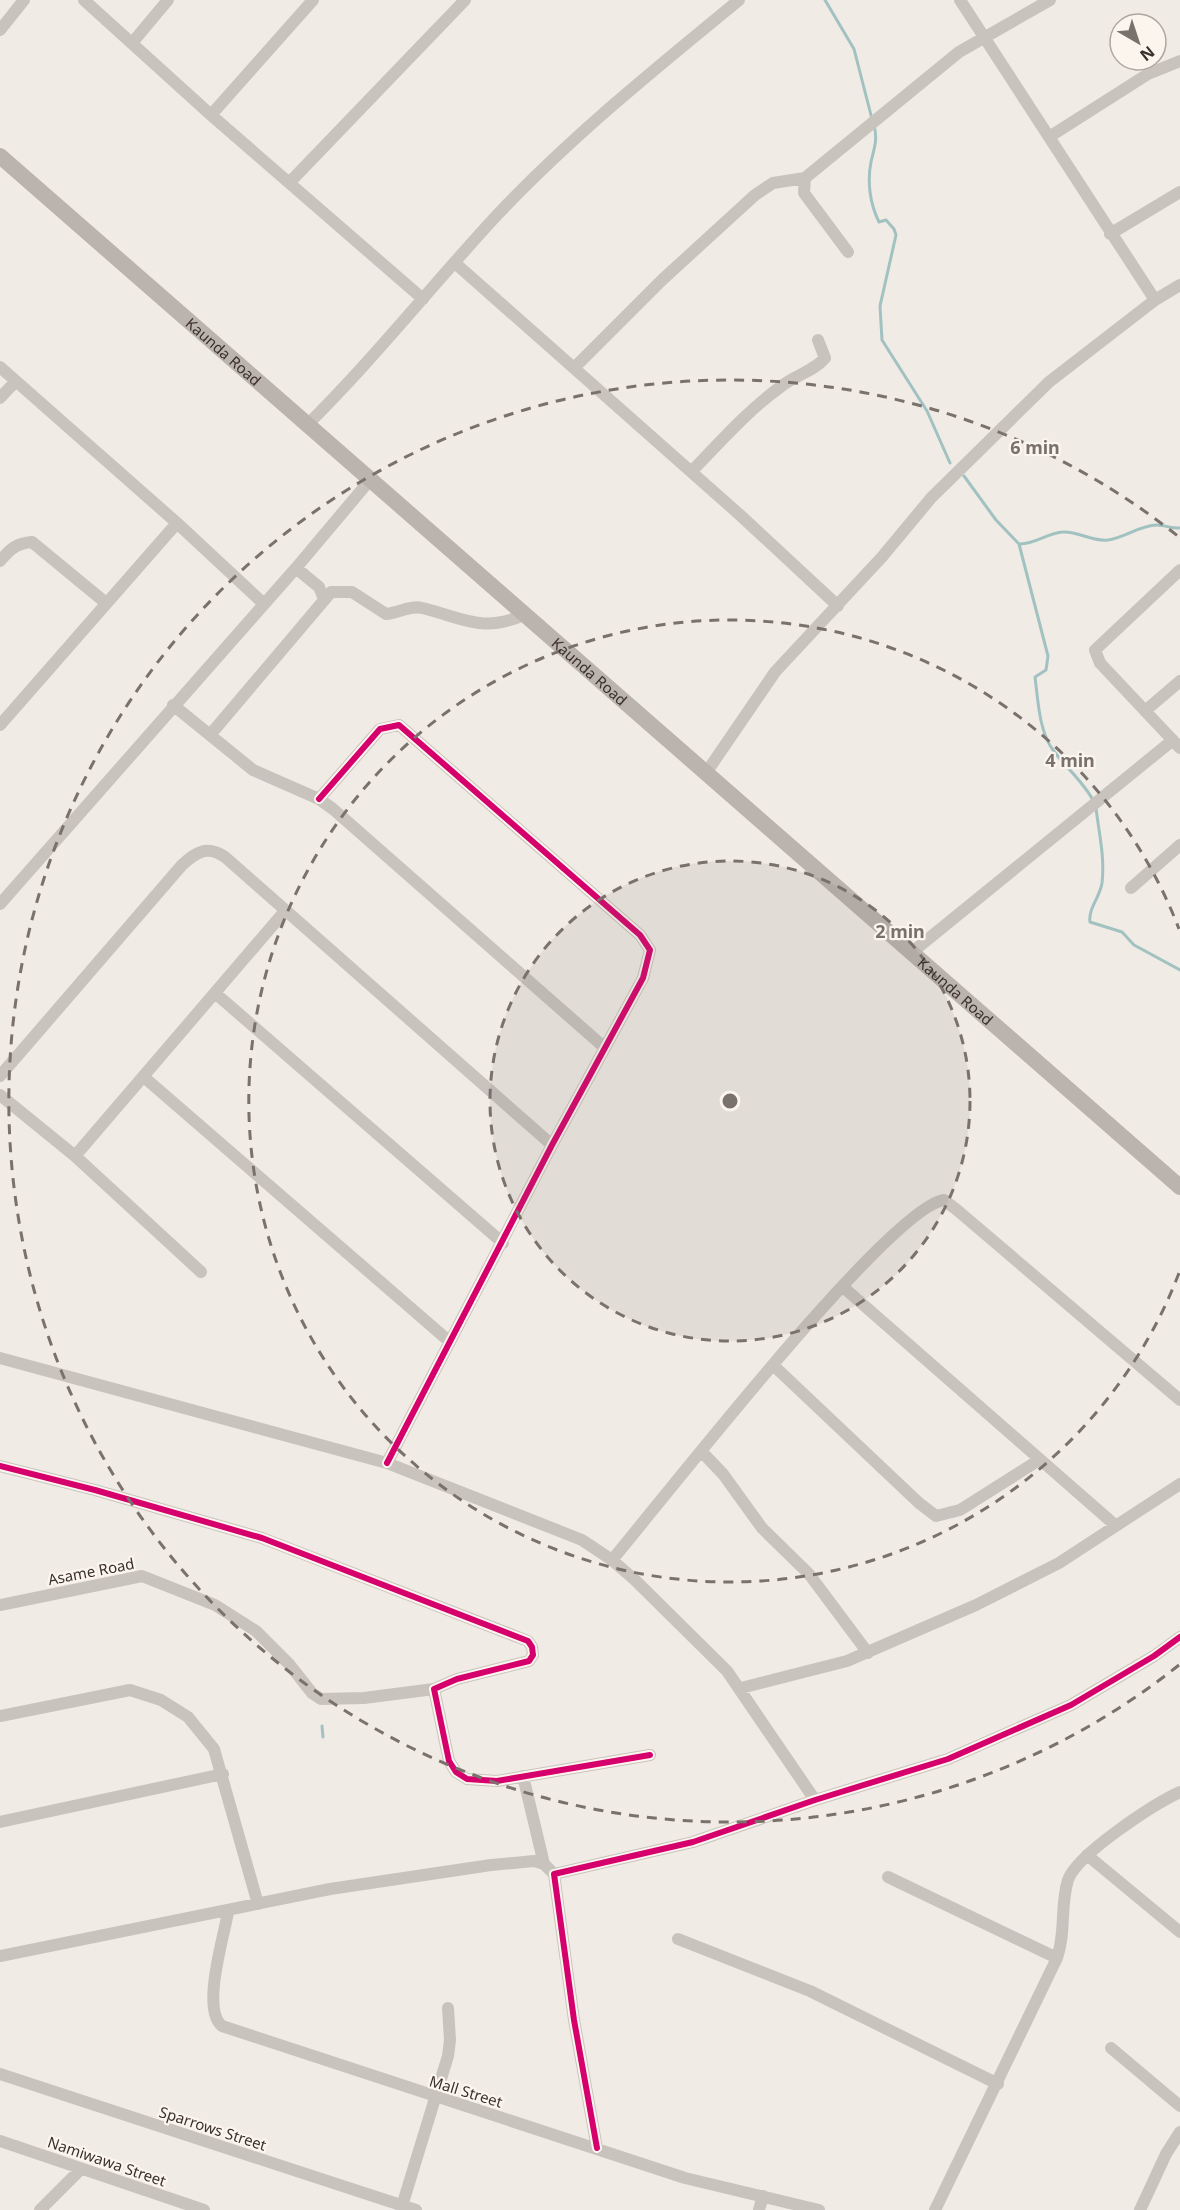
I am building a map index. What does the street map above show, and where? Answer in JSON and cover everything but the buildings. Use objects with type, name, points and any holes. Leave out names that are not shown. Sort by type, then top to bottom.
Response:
[{"type":"main road","name":"Kaunda Road","points":[[0,156],[306,426],[526,614],[1180,1187]]},
{"type":"street","points":[[0,30],[24,0]]},
{"type":"street","points":[[84,0],[211,115],[423,299]]},
{"type":"street","points":[[132,43],[168,0]]},
{"type":"street","points":[[211,115],[313,0]]},
{"type":"street","points":[[290,182],[465,0]]},
{"type":"street","points":[[306,426],[354,378],[498,215],[559,154],[653,70],[739,0]]},
{"type":"street","points":[[960,0],[1155,300]]},
{"type":"street","points":[[574,368],[670,272],[755,195],[773,183],[805,178],[959,52],[1050,0]]},
{"type":"street","points":[[1049,137],[1148,74],[1180,61]]},
{"type":"street","points":[[805,178],[804,193],[848,252]]},
{"type":"street","points":[[1110,234],[1180,192]]},
{"type":"street","points":[[455,263],[692,471],[838,606]]},
{"type":"street","points":[[706,773],[775,672],[838,606],[931,498],[1049,382],[1155,300],[1180,285]]},
{"type":"street","points":[[692,471],[768,397],[784,384],[821,363],[825,358],[818,340]]},
{"type":"street","points":[[0,367],[177,523],[264,604]]},
{"type":"street","points":[[0,398],[16,381]]},
{"type":"street","points":[[0,904],[296,568],[370,480]]},
{"type":"street","points":[[0,725],[177,523]]},
{"type":"street","points":[[0,561],[11,549],[21,543],[32,542],[106,603]]},
{"type":"street","points":[[296,568],[319,587],[324,599]]},
{"type":"street","points":[[911,953],[1106,795],[1176,744],[1100,663],[1095,650],[1180,570]]},
{"type":"street","points":[[210,735],[331,592],[342,590],[352,592],[386,614],[421,608],[456,620],[490,624],[508,622],[526,614]]},
{"type":"street","points":[[1145,711],[1180,681]]},
{"type":"street","points":[[173,705],[253,770],[319,799],[605,1048]]},
{"type":"street","points":[[319,799],[380,729],[399,725],[513,821],[648,944],[648,961],[643,978],[552,1145],[387,1464]]},
{"type":"street","points":[[1131,888],[1180,845]]},
{"type":"street","points":[[0,1076],[193,854],[205,849],[216,851],[552,1145]]},
{"type":"street","points":[[75,1156],[145,1078],[285,911]]},
{"type":"street","points":[[215,993],[503,1243]]},
{"type":"street","points":[[145,1078],[450,1342]]},
{"type":"street","points":[[0,1095],[75,1156],[201,1272]]},
{"type":"street","points":[[612,1560],[773,1365],[843,1287],[898,1231],[933,1202],[944,1200],[1180,1401]]},
{"type":"street","points":[[843,1287],[1115,1525]]},
{"type":"street","points":[[0,1358],[387,1464],[582,1540],[612,1560],[696,1638],[741,1688],[815,1800]]},
{"type":"street","points":[[773,1365],[919,1503],[936,1516],[960,1510],[1039,1460]]},
{"type":"street","points":[[702,1452],[723,1474],[762,1528],[816,1582],[868,1653]]},
{"type":"street","points":[[0,1466],[262,1538],[528,1641],[533,1655],[521,1665],[457,1679],[434,1689],[449,1761],[456,1772],[467,1779],[487,1781],[650,1755]]},
{"type":"street","points":[[741,1688],[825,1668],[868,1653],[1035,1576],[1085,1548],[1115,1525],[1180,1484]]},
{"type":"street","name":"Asame Road","points":[[0,1605],[142,1576],[215,1605],[256,1631],[289,1664],[312,1693],[321,1699],[364,1698],[434,1689]]},
{"type":"street","points":[[554,1874],[693,1842],[815,1800],[948,1759],[1071,1705],[1154,1656],[1180,1637]]},
{"type":"street","points":[[0,1716],[117,1691],[147,1694],[174,1707],[198,1726],[214,1749],[223,1774],[258,1904]]},
{"type":"street","points":[[0,1822],[223,1774]]},
{"type":"street","points":[[523,1776],[544,1864]]},
{"type":"street","points":[[935,2210],[1058,1958],[1064,1933],[1068,1880],[1087,1855],[1180,1792]]},
{"type":"street","points":[[1087,1855],[1180,1932]]},
{"type":"street","points":[[0,1956],[330,1889],[491,1864],[534,1861],[544,1864],[554,1874],[573,2020],[597,2148]]},
{"type":"street","points":[[888,1877],[1058,1958]]},
{"type":"street","name":"Mall Street","points":[[228,1911],[212,2000],[217,2023],[227,2029],[685,2178],[819,2210]]},
{"type":"street","points":[[678,1939],[810,1991],[998,2084]]},
{"type":"street","points":[[402,2206],[433,2097],[448,2056],[450,2040],[448,2008]]},
{"type":"street","points":[[1111,2048],[1180,2106]]},
{"type":"street","name":"Sparrows Street","points":[[0,2074],[416,2210]]},
{"type":"street","points":[[1140,2210],[1166,2154],[1180,2132]]},
{"type":"street","name":"Namiwawa Street","points":[[0,2141],[204,2210]]},
{"type":"street","points":[[40,2210],[81,2169]]},
{"type":"street","points":[[759,2210],[763,2196]]},
{"type":"waterway","points":[[825,0],[854,49],[872,119]]},
{"type":"waterway","points":[[874,126],[876,140],[869,177],[871,200],[879,222],[886,220],[896,235],[880,306],[882,340],[927,411],[950,463]]},
{"type":"waterway","points":[[964,476],[996,520],[1019,544],[1048,656],[1046,670],[1035,677],[1042,725],[1053,750],[1094,802]]},
{"type":"waterway","points":[[1019,544],[1030,543],[1051,534],[1063,532],[1108,540],[1151,526],[1180,528]]},
{"type":"waterway","points":[[1096,808],[1103,873],[1101,888],[1091,912],[1090,922],[1122,932],[1134,945],[1180,970]]},
{"type":"waterway","points":[[322,1726],[323,1737]]},
{"type":"cycle path","points":[[319,799],[380,729],[399,725],[640,935],[650,950],[643,978],[552,1145],[387,1463]]},
{"type":"cycle path","points":[[0,1466],[95,1490],[262,1538],[528,1641],[533,1655],[529,1661],[457,1679],[434,1689],[449,1761],[456,1772],[467,1779],[497,1781],[650,1755]]},
{"type":"cycle path","points":[[597,2148],[574,2020],[554,1874],[693,1842],[815,1800],[948,1759],[1071,1705],[1154,1656],[1180,1637]]}]
